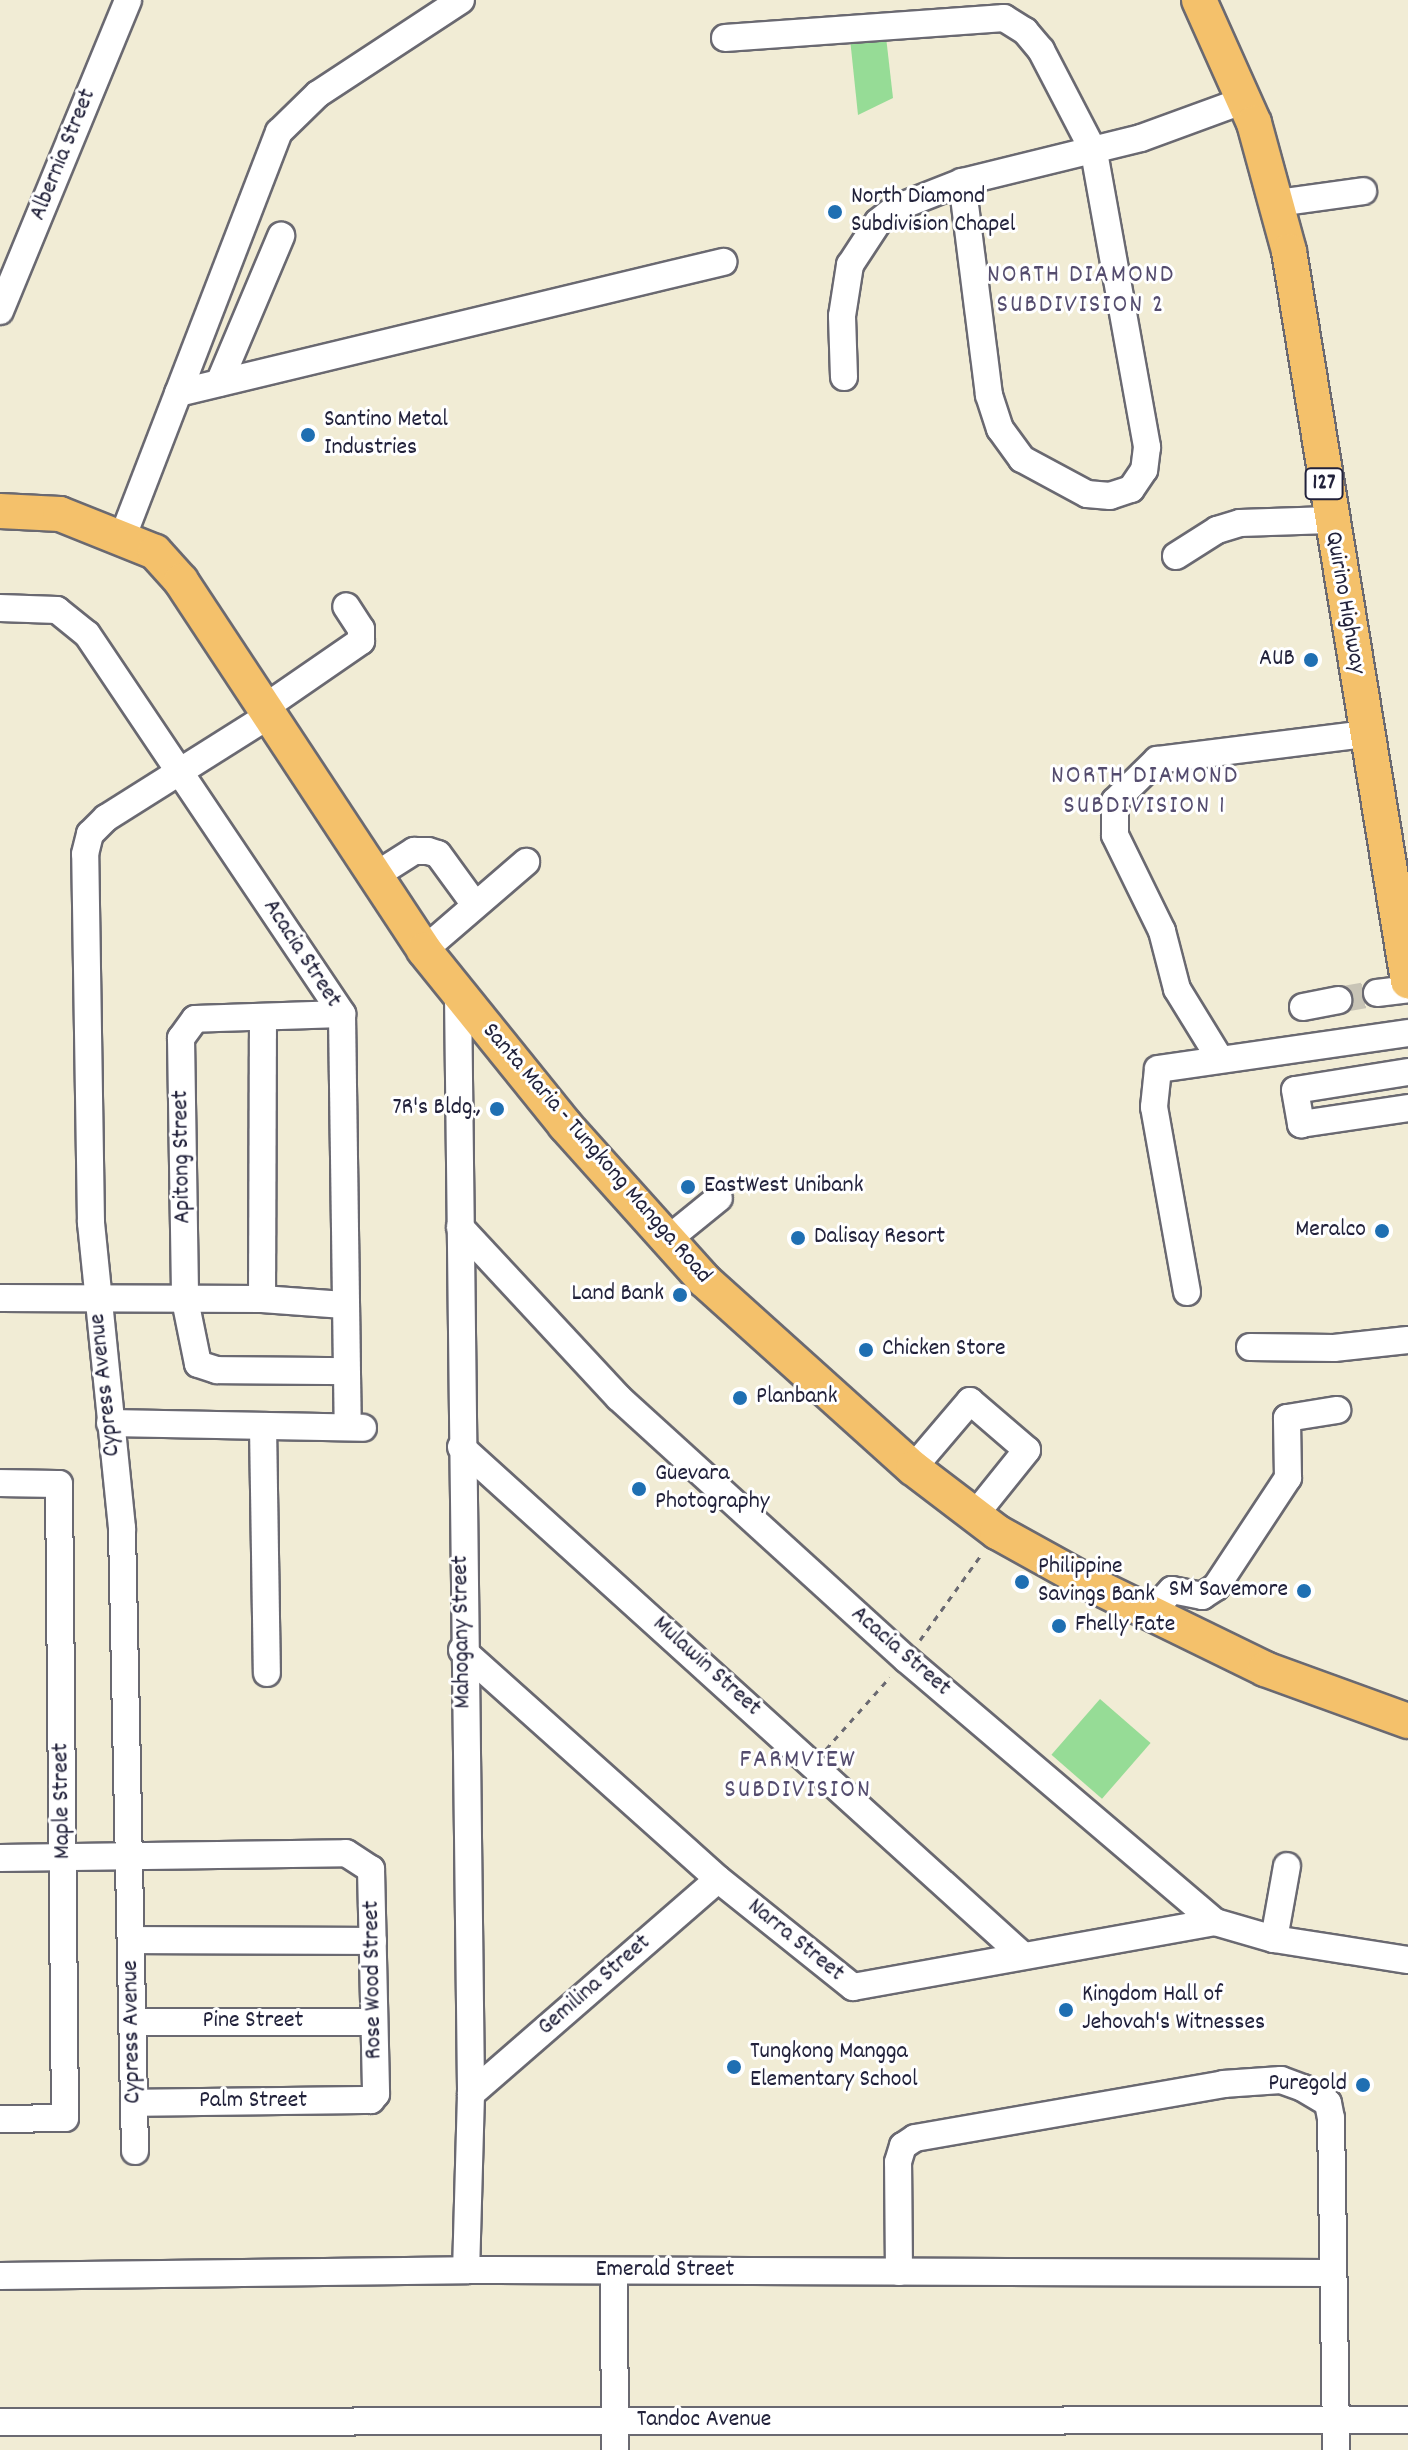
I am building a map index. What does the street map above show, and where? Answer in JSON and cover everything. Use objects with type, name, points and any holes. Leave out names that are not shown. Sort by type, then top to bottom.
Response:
[{"type":"main road","name":"Quirino Highway","points":[[1199,0],[1245,100],[1277,203],[1291,263],[1330,520],[1408,981]]},
{"type":"main road","name":"Santa Maria - Tungkong Mangga Road","points":[[0,511],[60,514],[123,536],[155,552],[181,581],[373,877],[458,994],[666,1241],[913,1468],[986,1524],[1151,1613],[1265,1669],[1408,1721]]},
{"type":"street","name":"Albernia Street","points":[[0,311],[128,0]]},
{"type":"street","points":[[123,536],[279,132],[318,94],[461,0]]},
{"type":"street","points":[[725,38],[1005,9],[1041,50],[1094,152],[1147,447],[1144,470],[1131,489],[1110,496],[1087,494],[1022,459],[1000,429],[989,395],[962,182]]},
{"type":"street","points":[[844,377],[844,289],[860,245],[896,208],[962,182],[1094,152],[1245,100]]},
{"type":"street","points":[[1277,203],[1363,191]]},
{"type":"street","points":[[219,383],[281,236]]},
{"type":"street","points":[[178,393],[723,262]]},
{"type":"street","points":[[1176,556],[1217,530],[1240,523],[1330,520]]},
{"type":"street","name":"Cypress Avenue","points":[[135,2151],[122,1528],[91,1223],[85,854],[90,834],[106,818],[266,712],[361,641],[361,629],[346,606]]},
{"type":"street","name":"Acacia Street","points":[[0,608],[57,610],[87,634],[342,1014],[344,1371],[356,1425],[263,1426]]},
{"type":"street","points":[[1220,1059],[1177,989],[1162,931],[1115,835],[1115,801],[1157,760],[1367,734]]},
{"type":"street","points":[[373,877],[414,851],[428,851],[438,854],[475,905]]},
{"type":"street","points":[[424,950],[526,862]]},
{"type":"street","points":[[1377,993],[1408,989]]},
{"type":"street","name":"Mahogany Street","points":[[458,994],[462,1650],[471,2094],[466,2270]]},
{"type":"street","points":[[1303,1007],[1338,1000]]},
{"type":"street","points":[[262,1299],[263,1017],[342,1014]]},
{"type":"street","name":"Apitong Street","points":[[263,1017],[195,1019],[181,1038],[185,1300],[198,1364],[207,1370],[344,1371]]},
{"type":"street","points":[[1187,1292],[1154,1107],[1158,1069],[1408,1033]]},
{"type":"street","points":[[1408,1072],[1295,1090],[1301,1124],[1408,1108]]},
{"type":"street","points":[[666,1241],[719,1198]]},
{"type":"street","name":"Acacia Street","points":[[460,1227],[619,1398],[906,1659],[1215,1922],[1274,1939],[1408,1960]]},
{"type":"street","points":[[0,1298],[262,1299],[344,1305]]},
{"type":"street","points":[[1250,1347],[1334,1348],[1408,1340]]},
{"type":"street","points":[[913,1468],[970,1401],[1027,1450],[986,1524]]},
{"type":"street","points":[[1151,1613],[1172,1590],[1202,1596],[1216,1587],[1288,1478],[1287,1418],[1337,1410]]},
{"type":"street","points":[[110,1423],[263,1426],[267,1673]]},
{"type":"street","name":"Mulawin Street","points":[[461,1447],[1020,1953]]},
{"type":"street","name":"Maple Street","points":[[0,1483],[59,1484],[65,2118],[0,2119]]},
{"type":"street","name":"Narra Street","points":[[462,1650],[718,1879],[853,1987],[1020,1953],[1215,1922]]},
{"type":"street","name":"Rose Wood Street","points":[[131,1854],[346,1853],[365,1860],[373,1879],[376,2094],[371,2100]]},
{"type":"street","points":[[0,1858],[131,1854]]},
{"type":"street","points":[[1274,1939],[1287,1866]]},
{"type":"street","name":"Gemilina Street","points":[[471,2094],[718,1879]]},
{"type":"street","points":[[132,1940],[373,1941]]},
{"type":"street","name":"Pine Street","points":[[133,2022],[373,2022]]},
{"type":"street","points":[[899,2272],[898,2162],[903,2146],[915,2138],[1223,2084],[1281,2080],[1328,2103],[1336,2450]]},
{"type":"street","name":"Palm Street","points":[[134,2103],[371,2100]]},
{"type":"street","name":"Emerald Street","points":[[0,2276],[466,2270],[1330,2273]]},
{"type":"street","points":[[614,2271],[615,2450]]},
{"type":"street","name":"Tandoc Avenue","points":[[0,2422],[1408,2420]]},
{"type":"path","points":[[813,1764],[906,1659],[986,1524]]},
{"type":"green space","points":[[885,28],[893,98],[858,115],[849,29]]},
{"type":"green space","points":[[1100,1699],[1151,1743],[1102,1799],[1051,1755]]},
{"type":"tunnel","points":[[1338,1000],[1377,993]]},
{"type":"place","name":"North Diamond Subdivision Chapel","points":[[835,212]]},
{"type":"place","name":"Santino Metal Industries","points":[[308,435]]},
{"type":"place","name":"AUB","points":[[1311,660]]},
{"type":"place","name":"7R's Bldg.,","points":[[497,1109]]},
{"type":"place","name":"EastWest Unibank","points":[[688,1187]]},
{"type":"place","name":"Meralco","points":[[1382,1231]]},
{"type":"place","name":"Dalisay Resort","points":[[798,1238]]},
{"type":"place","name":"Land Bank","points":[[680,1295]]},
{"type":"place","name":"Chicken Store","points":[[866,1350]]},
{"type":"place","name":"Planbank","points":[[740,1398]]},
{"type":"place","name":"Guevara Photography","points":[[639,1489]]},
{"type":"place","name":"Philippine Savings Bank","points":[[1022,1582]]},
{"type":"place","name":"SM Savemore","points":[[1304,1591]]},
{"type":"place","name":"Fhelly Fate","points":[[1059,1626]]},
{"type":"place","name":"Kingdom Hall of Jehovah's Witnesses","points":[[1066,2010]]},
{"type":"place","name":"Tungkong Mangga Elementary School","points":[[734,2067]]},
{"type":"place","name":"Puregold","points":[[1363,2085]]},
{"type":"district","name":"NORTH DIAMOND SUBDIVISION 2","points":[[1081,291]]},
{"type":"district","name":"NORTH DIAMOND SUBDIVISION 1","points":[[1145,792]]},
{"type":"district","name":"FARMVIEW SUBDIVISION","points":[[798,1776]]}]
